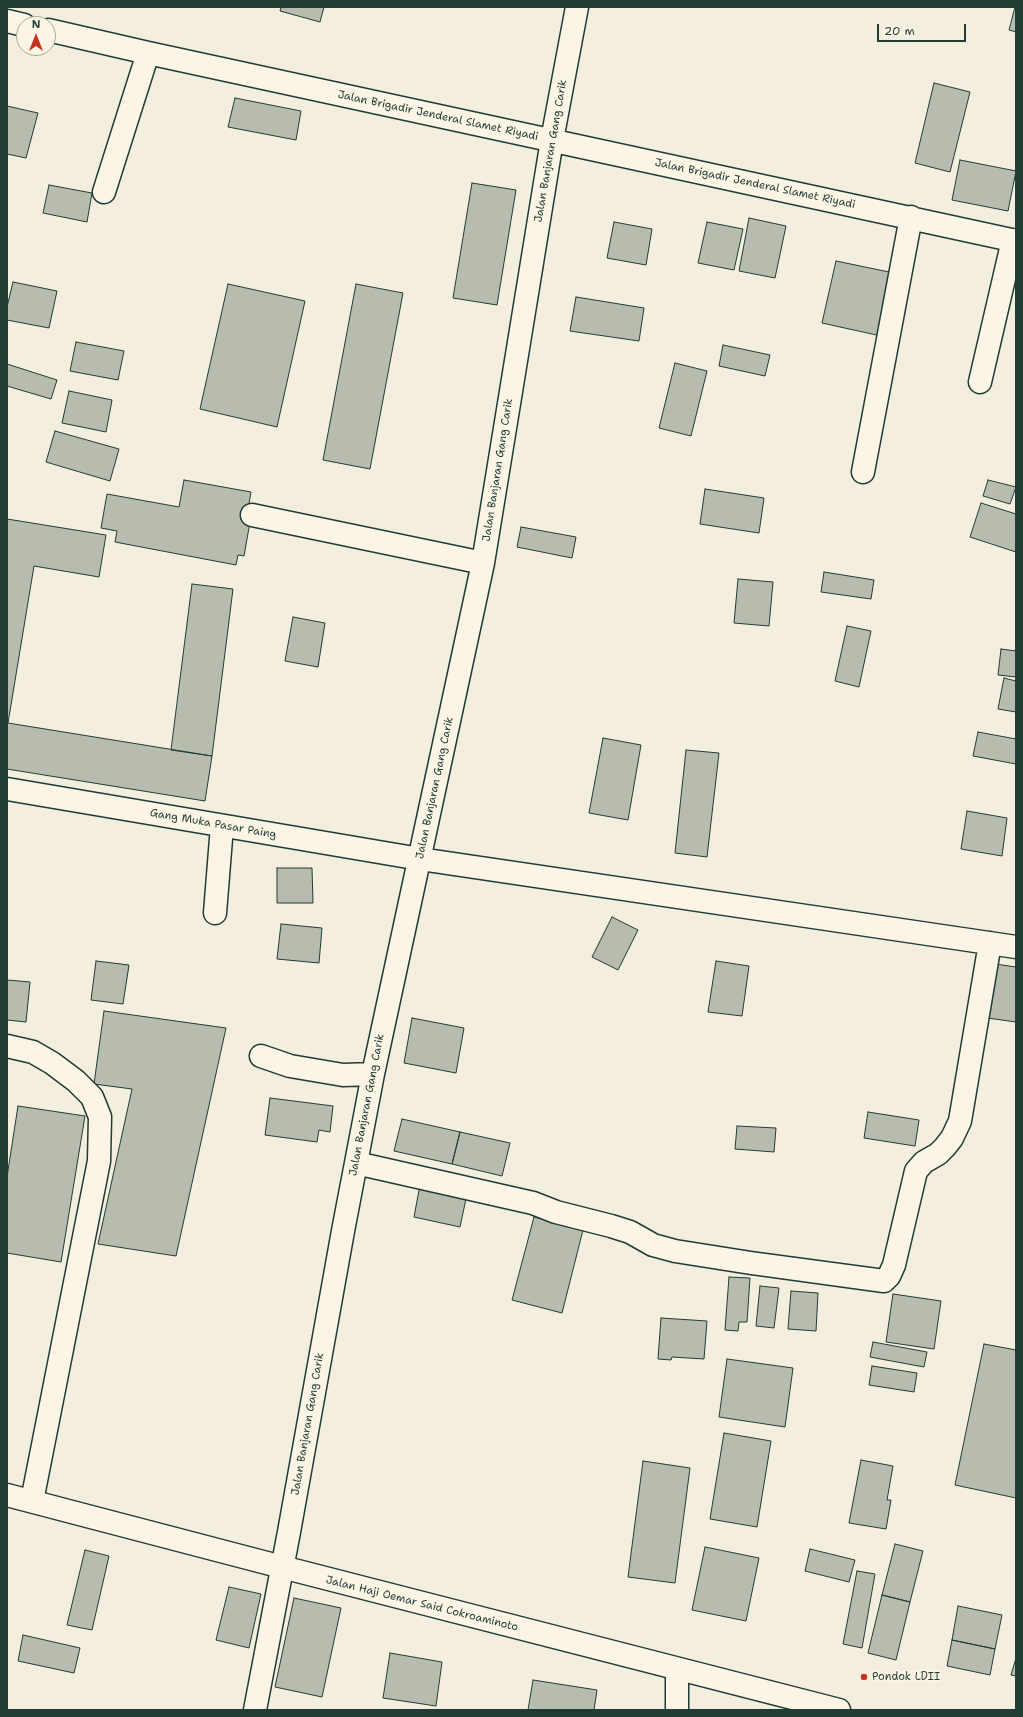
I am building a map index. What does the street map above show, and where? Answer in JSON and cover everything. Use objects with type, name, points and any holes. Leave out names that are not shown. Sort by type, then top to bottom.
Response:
[{"type":"street","name":"Jalan Banjaran Gang Carik","points":[[255,1710],[373,1074],[483,563],[552,140],[577,7]]},
{"type":"street","name":"Jalan Brigadir Jenderal Slamet Riyadi","points":[[56,32],[148,53],[912,217],[1014,241]]},
{"type":"street","points":[[104,192],[148,53]]},
{"type":"street","points":[[864,472],[912,217]]},
{"type":"street","points":[[980,382],[1014,241]]},
{"type":"street","points":[[252,515],[483,563]]},
{"type":"street","name":"Gang Muka Pasar Paing","points":[[7,789],[420,859],[1016,947]]},
{"type":"street","points":[[215,913],[222,826]]},
{"type":"street","points":[[356,1163],[533,1203],[556,1212],[624,1230],[653,1245],[676,1251],[884,1281],[889,1276],[894,1265],[916,1171],[924,1162],[938,1154],[945,1147],[952,1138],[960,1121],[990,944]]},
{"type":"street","points":[[7,1046],[33,1052],[52,1063],[76,1081],[92,1097],[100,1117],[99,1162],[32,1501]]},
{"type":"street","points":[[261,1056],[290,1066],[343,1075],[373,1074]]},
{"type":"street","name":"Jalan Haji Oemar Said Cokroaminoto","points":[[7,1495],[282,1568],[839,1710]]},
{"type":"street","points":[[677,1710],[678,1670]]},
{"type":"building","points":[[281,7],[324,7],[320,22],[280,11]]},
{"type":"building","points":[[1016,7],[1016,32],[1009,30]]},
{"type":"building","points":[[934,83],[970,92],[950,172],[915,163]]},
{"type":"building","points":[[235,98],[301,111],[296,140],[228,127]]},
{"type":"building","points":[[7,106],[38,113],[26,158],[7,154]]},
{"type":"building","points":[[960,160],[1016,171],[1008,211],[952,200]]},
{"type":"building","points":[[472,183],[516,190],[497,305],[453,298]]},
{"type":"building","points":[[49,185],[92,193],[87,222],[43,213]]},
{"type":"building","points":[[749,218],[786,226],[775,278],[739,271]]},
{"type":"building","points":[[614,222],[652,229],[646,265],[607,258]]},
{"type":"building","points":[[707,222],[743,229],[734,270],[698,263]]},
{"type":"building","points":[[836,261],[894,273],[881,336],[822,323]]},
{"type":"building","points":[[13,282],[57,291],[49,328],[7,320],[7,307]]},
{"type":"building","points":[[228,284],[305,301],[277,427],[200,409]]},
{"type":"building","points":[[356,284],[403,293],[370,469],[323,460]]},
{"type":"building","points":[[576,297],[644,308],[639,341],[570,331]]},
{"type":"building","points":[[76,342],[124,351],[118,380],[70,371]]},
{"type":"building","points":[[723,345],[770,355],[765,376],[719,366]]},
{"type":"building","points":[[675,363],[707,371],[691,436],[659,428]]},
{"type":"building","points":[[7,364],[57,380],[51,399],[7,386]]},
{"type":"building","points":[[69,391],[112,400],[106,432],[62,423]]},
{"type":"building","points":[[55,431],[119,449],[110,481],[46,462]]},
{"type":"building","points":[[184,480],[251,492],[246,521],[250,522],[244,556],[238,555],[236,565],[115,542],[117,531],[101,528],[107,494],[179,507]]},
{"type":"building","points":[[988,480],[1016,487],[1010,504],[983,496]]},
{"type":"building","points":[[705,489],[764,498],[759,533],[700,524]]},
{"type":"building","points":[[981,503],[1016,514],[1016,552],[970,537]]},
{"type":"building","points":[[7,519],[106,535],[99,577],[34,566],[8,723],[212,756],[205,801],[7,769]]},
{"type":"building","points":[[521,527],[576,537],[572,558],[517,547]]},
{"type":"building","points":[[824,572],[874,580],[871,599],[821,592]]},
{"type":"building","points":[[738,579],[773,582],[769,626],[734,623]]},
{"type":"building","points":[[192,584],[233,589],[212,756],[171,750]]},
{"type":"building","points":[[293,617],[325,623],[318,667],[285,661]]},
{"type":"building","points":[[847,626],[871,631],[859,687],[835,681]]},
{"type":"building","points":[[1001,649],[1016,651],[1016,677],[998,675]]},
{"type":"building","points":[[1004,678],[1016,681],[1016,712],[998,709]]},
{"type":"building","points":[[978,732],[1016,739],[1016,764],[973,756]]},
{"type":"building","points":[[603,738],[641,745],[628,820],[589,813]]},
{"type":"building","points":[[686,750],[719,753],[707,857],[675,853]]},
{"type":"building","points":[[967,811],[1007,818],[1002,856],[961,849]]},
{"type":"building","points":[[277,868],[312,868],[313,903],[277,903]]},
{"type":"building","points":[[612,917],[638,930],[618,970],[592,957]]},
{"type":"building","points":[[281,924],[322,928],[319,963],[277,959]]},
{"type":"building","points":[[96,961],[129,965],[123,1004],[91,1000]]},
{"type":"building","points":[[716,961],[749,966],[742,1016],[708,1012]]},
{"type":"building","points":[[995,964],[1016,967],[1016,1022],[987,1018]]},
{"type":"building","points":[[7,980],[30,982],[26,1022],[7,1020]]},
{"type":"building","points":[[104,1011],[226,1028],[176,1256],[98,1244],[132,1089],[94,1084]]},
{"type":"building","points":[[412,1018],[464,1028],[456,1073],[404,1063]]},
{"type":"building","points":[[270,1098],[333,1106],[330,1132],[319,1130],[317,1142],[265,1135]]},
{"type":"building","points":[[18,1106],[85,1116],[61,1262],[7,1253],[7,1177]]},
{"type":"building","points":[[868,1112],[919,1120],[915,1146],[864,1138]]},
{"type":"building","points":[[402,1119],[460,1132],[452,1164],[394,1151]]},
{"type":"building","points":[[737,1126],[776,1128],[774,1152],[735,1149]]},
{"type":"building","points":[[460,1132],[510,1143],[502,1176],[452,1164]]},
{"type":"building","points":[[420,1185],[467,1194],[460,1227],[414,1217]]},
{"type":"building","points":[[534,1217],[583,1230],[562,1313],[512,1300]]},
{"type":"building","points":[[729,1277],[750,1278],[747,1322],[739,1322],[738,1331],[725,1330]]},
{"type":"building","points":[[760,1286],[779,1288],[774,1328],[756,1326]]},
{"type":"building","points":[[791,1291],[818,1293],[816,1331],[788,1329]]},
{"type":"building","points":[[893,1294],[941,1301],[934,1349],[886,1342]]},
{"type":"building","points":[[661,1318],[707,1321],[704,1359],[672,1357],[671,1360],[658,1359]]},
{"type":"building","points":[[873,1342],[927,1352],[924,1367],[870,1357]]},
{"type":"building","points":[[984,1344],[1016,1350],[1016,1498],[955,1485]]},
{"type":"building","points":[[727,1359],[793,1368],[785,1427],[719,1417]]},
{"type":"building","points":[[872,1366],[917,1373],[914,1392],[869,1385]]},
{"type":"building","points":[[724,1433],[771,1441],[757,1527],[710,1519]]},
{"type":"building","points":[[861,1460],[893,1466],[887,1500],[891,1500],[886,1529],[849,1523]]},
{"type":"building","points":[[643,1461],[690,1468],[675,1583],[628,1577]]},
{"type":"building","points":[[895,1544],[923,1551],[910,1602],[882,1595]]},
{"type":"building","points":[[705,1547],[759,1558],[746,1621],[692,1610]]},
{"type":"building","points":[[810,1549],[855,1560],[849,1582],[805,1571]]},
{"type":"building","points":[[85,1550],[109,1556],[92,1630],[67,1625]]},
{"type":"building","points":[[857,1571],[875,1574],[862,1648],[843,1644]]},
{"type":"building","points":[[229,1587],[261,1594],[249,1648],[216,1640]]},
{"type":"building","points":[[882,1595],[910,1602],[896,1660],[868,1653]]},
{"type":"building","points":[[294,1598],[341,1608],[322,1697],[275,1687]]},
{"type":"building","points":[[958,1606],[1002,1615],[995,1649],[952,1640]]},
{"type":"building","points":[[23,1635],[80,1648],[74,1673],[18,1661]]},
{"type":"building","points":[[952,1640],[995,1649],[990,1675],[947,1666]]},
{"type":"building","points":[[390,1653],[442,1662],[436,1706],[383,1698]]},
{"type":"building","points":[[1016,1658],[1016,1676],[1011,1675]]},
{"type":"building","points":[[533,1680],[597,1690],[594,1710],[528,1710]]},
{"type":"place","name":"Pondok LDII","points":[[864,1677]]}]
